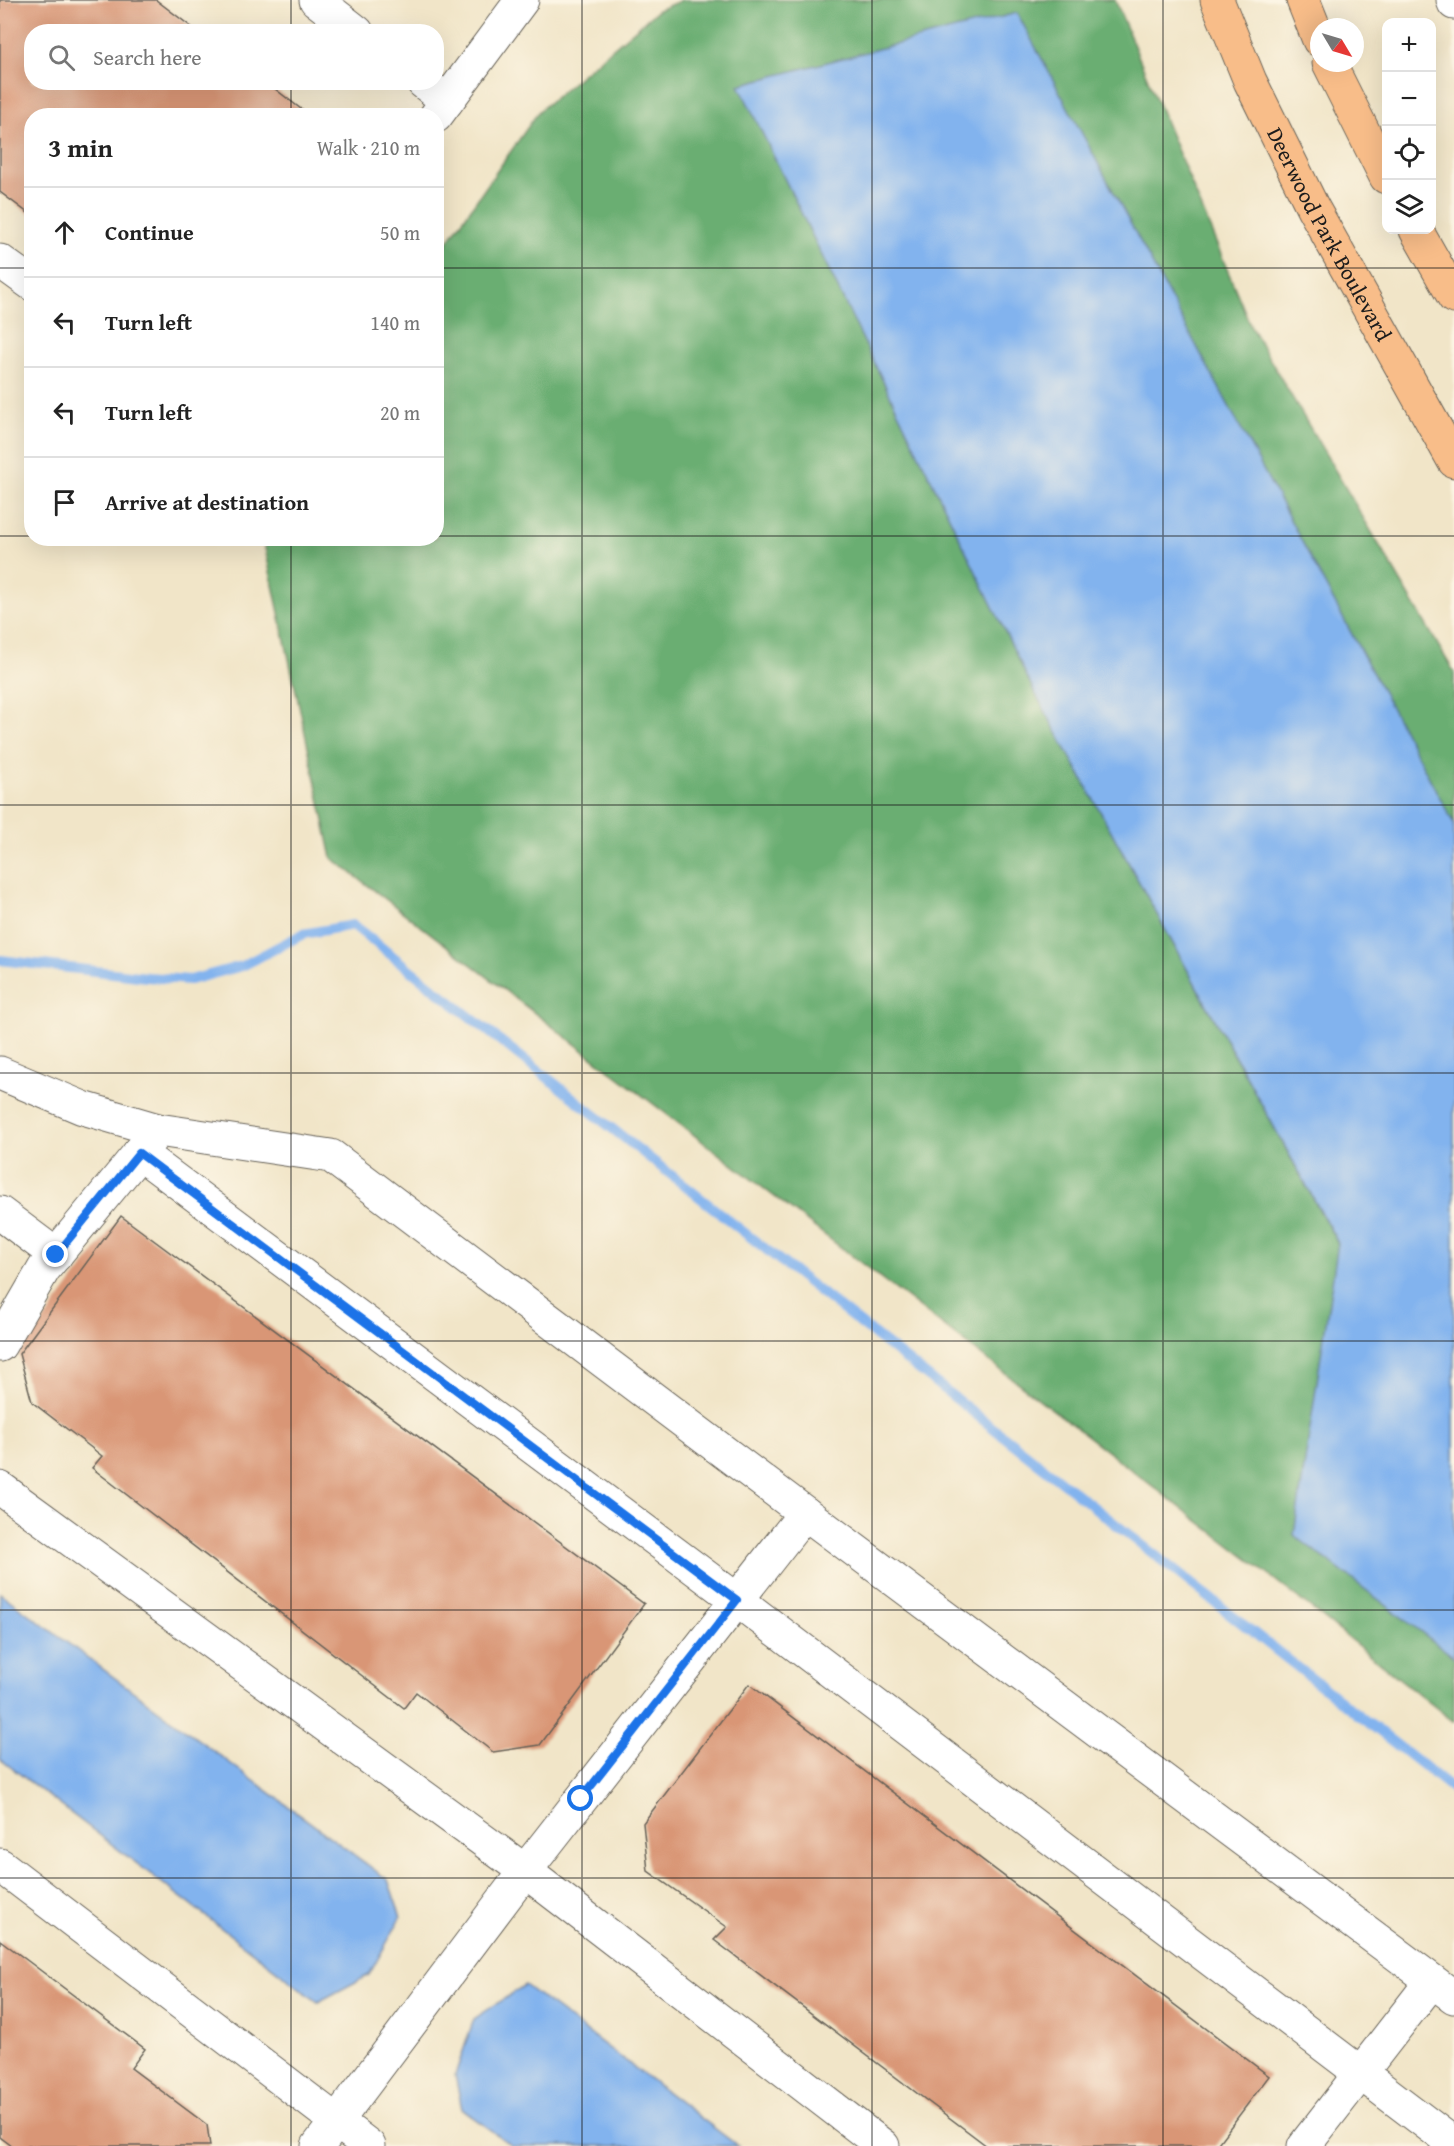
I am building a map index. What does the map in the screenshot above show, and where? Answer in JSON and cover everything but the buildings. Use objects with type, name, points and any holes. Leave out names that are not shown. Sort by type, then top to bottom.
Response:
[{"type":"main road","name":"Deerwood Park Boulevard","points":[[1217,0],[1250,81],[1313,208],[1454,460]]},
{"type":"main road","points":[[1303,0],[1310,18]]},
{"type":"main road","points":[[1334,72],[1382,169]]},
{"type":"main road","points":[[1418,234],[1454,297]]},
{"type":"lane","points":[[316,0],[347,24]]},
{"type":"lane","points":[[444,90],[522,0]]},
{"type":"lane","points":[[0,261],[24,278]]},
{"type":"lane","points":[[0,1073],[83,1108],[149,1142],[737,1600],[1454,2144]]},
{"type":"lane","points":[[0,1346],[44,1269],[149,1142]]},
{"type":"lane","points":[[149,1142],[331,1156],[1443,1989],[1360,2073],[1304,2146]]},
{"type":"lane","points":[[0,1213],[56,1255]]},
{"type":"lane","points":[[0,1488],[525,1871],[883,2146]]},
{"type":"lane","points":[[327,2134],[525,1871],[805,1513]]},
{"type":"lane","points":[[0,1864],[327,2134],[369,2146]]},
{"type":"green space","points":[[682,0],[1115,0],[1252,329],[1454,672],[1454,824],[1017,13],[739,85],[1034,691],[1338,1244],[1294,1535],[1454,1657],[1454,1722],[1274,1579],[332,858],[265,546],[444,546],[444,247],[539,111],[658,10]]},
{"type":"water","points":[[1017,13],[1454,824],[1454,1657],[1294,1535],[1338,1243],[1034,691],[739,85]]},
{"type":"water","points":[[0,1593],[388,1880],[401,1917],[369,1975],[318,2002],[0,1759]]},
{"type":"water","points":[[525,1985],[738,2146],[512,2146],[462,2109],[455,2075],[474,2019]]},
{"type":"waterway","points":[[0,960],[190,980],[242,966],[303,934],[353,925],[1454,1790]]},
{"type":"route","points":[[56,1255],[139,1153],[737,1600],[581,1799]]}]
